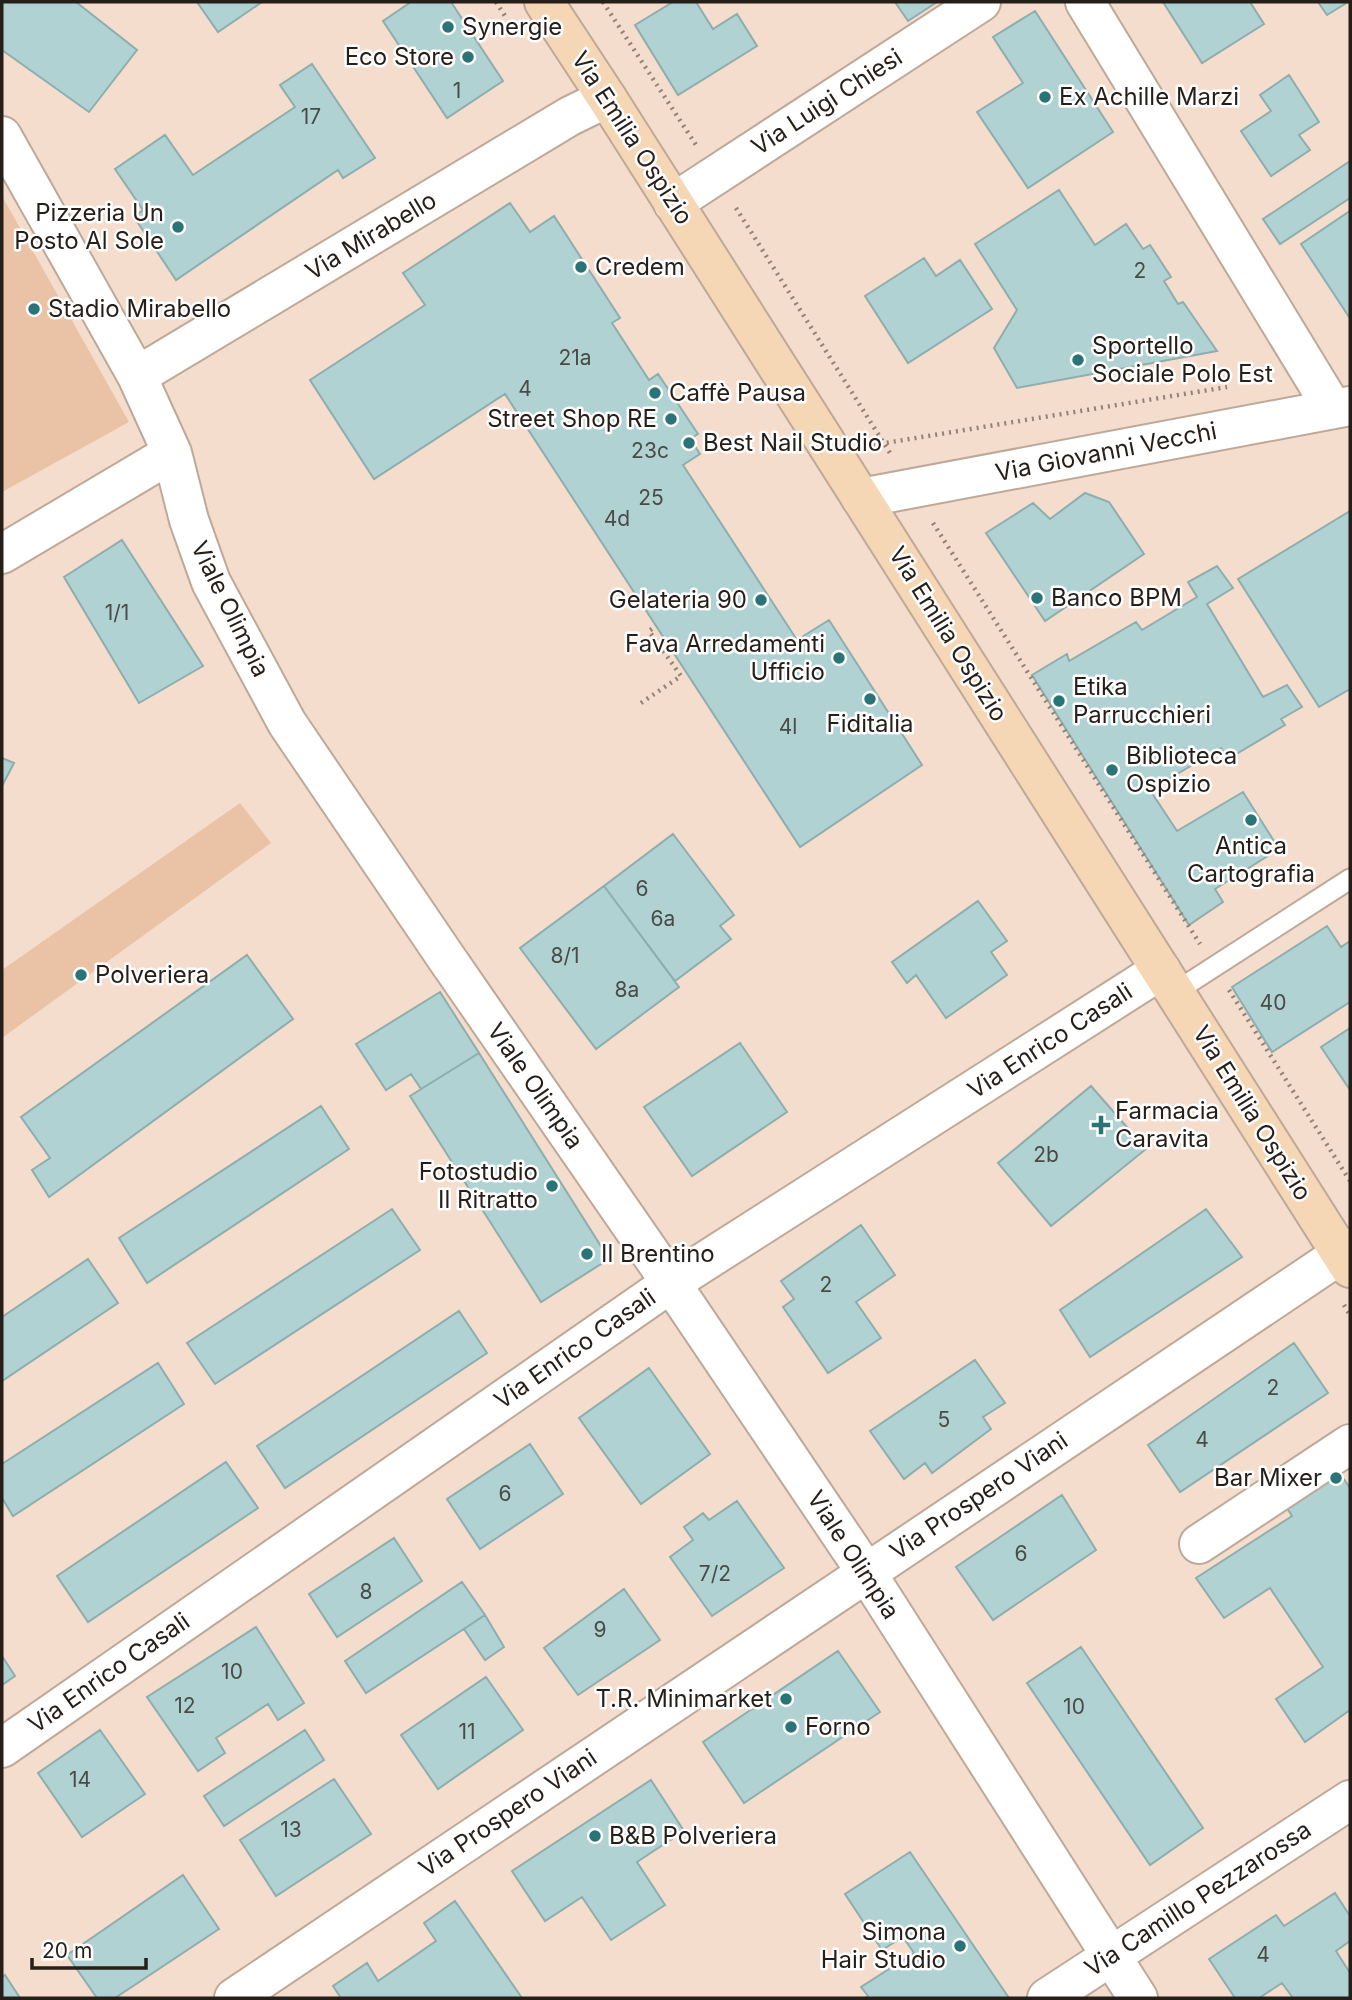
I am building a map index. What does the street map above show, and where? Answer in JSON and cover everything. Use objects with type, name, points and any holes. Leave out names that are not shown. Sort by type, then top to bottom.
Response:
[{"type":"main road","name":"Via Emilia Ospizio","points":[[544,2],[1168,981],[1347,1256]]},
{"type":"street","name":"Via Luigi Chiesi","points":[[673,203],[981,2]]},
{"type":"street","points":[[1085,2],[1342,407]]},
{"type":"street","name":"Via Mirabello","points":[[137,376],[570,116],[607,98]]},
{"type":"street","name":"Viale Olimpia","points":[[2,136],[137,376],[172,453],[189,520],[211,582],[287,723],[866,1572],[1138,1998]]},
{"type":"street","name":"Via Giovanni Vecchi","points":[[861,498],[1342,407]]},
{"type":"street","points":[[2,554],[172,453]]},
{"type":"street","name":"Via Enrico Casali","points":[[2,1748],[671,1283],[1168,981]]},
{"type":"street","name":"Via Prospero Viani","points":[[234,1998],[866,1572],[1347,1256]]},
{"type":"street","points":[[1199,1544],[1350,1444]]},
{"type":"street","name":"Via Camillo Pezzarossa","points":[[1046,1998],[1350,1800]]},
{"type":"lane","points":[[1168,981],[1214,965],[1350,879]]},
{"type":"path","points":[[603,2],[716,176],[1350,1181]]},
{"type":"path","points":[[832,452],[1228,386]]},
{"type":"path","points":[[641,703],[681,676],[649,631],[656,626]]},
{"type":"shaded area","name":"Stadio Mirabello","points":[[2,196],[129,422],[2,492]]},
{"type":"shaded area","points":[[240,803],[271,843],[2,1038],[2,970]]},
{"type":"building","points":[[2,2],[76,2],[137,50],[89,112],[2,50]]},
{"type":"building","points":[[197,2],[262,2],[218,32]]},
{"type":"building","points":[[411,2],[451,2],[503,81],[447,118],[383,21]]},
{"type":"building","points":[[673,2],[696,2],[713,29],[737,14],[757,46],[678,95],[635,25]]},
{"type":"building","points":[[895,2],[937,2],[908,21]]},
{"type":"building","points":[[1163,2],[1250,2],[1264,24],[1202,63]]},
{"type":"building","points":[[1318,2],[1348,2],[1327,15]]},
{"type":"building","name":"Ex Achille Marzi","points":[[1035,11],[1113,132],[1028,188],[977,112],[1023,83],[993,37]]},
{"type":"building","points":[[312,64],[375,158],[343,178],[338,170],[176,280],[134,217],[143,210],[115,169],[165,135],[193,175],[295,107],[280,85]]},
{"type":"building","points":[[1289,75],[1319,122],[1299,135],[1310,150],[1271,176],[1241,131],[1271,111],[1260,95]]},
{"type":"building","points":[[1350,161],[1350,198],[1280,244],[1263,219]]},
{"type":"building","points":[[1059,190],[1095,245],[1126,224],[1143,249],[1150,245],[1171,277],[1164,281],[1178,304],[1183,302],[1217,351],[1017,388],[994,348],[1017,310],[975,244]]},
{"type":"building","points":[[510,203],[530,232],[554,216],[620,318],[612,323],[649,380],[658,374],[698,434],[690,439],[700,454],[683,465],[797,640],[829,620],[922,765],[800,847],[505,394],[374,479],[310,380],[425,305],[403,273]]},
{"type":"building","points":[[1350,211],[1350,316],[1349,317],[1301,244]]},
{"type":"building","points":[[924,258],[936,276],[960,260],[992,309],[908,363],[865,296]]},
{"type":"building","points":[[1085,493],[1109,502],[1144,554],[1045,621],[986,533],[1033,503],[1050,519]]},
{"type":"building","points":[[1350,511],[1350,689],[1319,707],[1238,579]]},
{"type":"building","points":[[122,540],[203,666],[139,703],[64,577]]},
{"type":"building","points":[[1217,566],[1233,588],[1207,604],[1263,697],[1287,685],[1302,707],[1281,719],[1285,725],[1228,759],[1221,748],[1150,790],[1177,831],[1243,792],[1279,849],[1215,889],[1223,902],[1189,925],[1032,675],[1067,654],[1069,661],[1136,622],[1142,630],[1197,597],[1188,582]]},
{"type":"building","points":[[2,758],[14,763],[2,786]]},
{"type":"building","points":[[673,834],[734,915],[720,926],[731,939],[675,981],[604,886]]},
{"type":"building","points":[[604,886],[679,987],[596,1049],[520,948]]},
{"type":"building","points":[[978,901],[1007,941],[991,952],[1007,975],[946,1018],[916,975],[907,983],[892,962]]},
{"type":"building","points":[[1327,926],[1341,947],[1350,941],[1350,1002],[1272,1052],[1232,987]]},
{"type":"building","points":[[247,955],[293,1019],[49,1197],[32,1170],[50,1158],[21,1117]]},
{"type":"building","points":[[440,992],[479,1053],[421,1089],[411,1074],[386,1090],[356,1044]]},
{"type":"building","points":[[1350,1028],[1350,1090],[1321,1047]]},
{"type":"building","points":[[740,1043],[787,1112],[692,1176],[644,1107]]},
{"type":"building","points":[[479,1053],[609,1259],[541,1302],[410,1096]]},
{"type":"building","points":[[1091,1086],[1146,1149],[1051,1226],[998,1163]]},
{"type":"building","points":[[321,1106],[349,1149],[147,1283],[119,1238]]},
{"type":"building","points":[[392,1209],[420,1250],[215,1384],[187,1343]]},
{"type":"building","points":[[1206,1209],[1242,1257],[1090,1357],[1060,1310]]},
{"type":"building","points":[[861,1225],[895,1275],[856,1302],[881,1338],[828,1373],[783,1307],[794,1299],[781,1281]]},
{"type":"building","points":[[88,1259],[118,1303],[2,1381],[2,1317]]},
{"type":"building","points":[[459,1311],[487,1353],[285,1488],[257,1446]]},
{"type":"building","points":[[1294,1343],[1328,1393],[1180,1492],[1148,1445]]},
{"type":"building","points":[[975,1360],[1005,1403],[983,1417],[991,1429],[932,1473],[925,1463],[904,1479],[870,1431]]},
{"type":"building","points":[[158,1363],[184,1404],[13,1516],[2,1498],[2,1464]]},
{"type":"building","points":[[649,1368],[710,1454],[641,1504],[579,1418]]},
{"type":"building","points":[[530,1444],[563,1494],[480,1549],[447,1499]]},
{"type":"building","points":[[226,1462],[258,1508],[88,1622],[57,1576]]},
{"type":"building","points":[[1336,1468],[1350,1488],[1350,1710],[1305,1742],[1276,1699],[1323,1667],[1270,1588],[1224,1618],[1196,1578],[1292,1516],[1283,1502]]},
{"type":"building","points":[[1062,1495],[1096,1550],[993,1620],[956,1567]]},
{"type":"building","points":[[737,1501],[784,1568],[712,1616],[670,1557],[693,1540],[684,1527],[703,1513],[709,1520]]},
{"type":"building","points":[[394,1538],[422,1581],[337,1637],[309,1594]]},
{"type":"building","points":[[462,1582],[485,1615],[366,1693],[345,1661]]},
{"type":"building","points":[[624,1589],[660,1640],[578,1695],[544,1648]]},
{"type":"building","points":[[485,1615],[504,1647],[485,1660],[464,1629]]},
{"type":"building","points":[[256,1627],[304,1703],[278,1720],[268,1704],[216,1738],[225,1753],[198,1771],[147,1697]]},
{"type":"building","points":[[1081,1647],[1203,1828],[1150,1865],[1027,1683]]},
{"type":"building","name":"Forno","points":[[838,1651],[880,1712],[744,1803],[703,1742]]},
{"type":"building","points":[[2,1656],[15,1676],[2,1685]]},
{"type":"building","points":[[486,1677],[523,1730],[438,1789],[401,1735]]},
{"type":"building","points":[[100,1730],[145,1794],[82,1837],[38,1773]]},
{"type":"building","points":[[305,1730],[324,1760],[224,1826],[204,1796]]},
{"type":"building","points":[[334,1779],[371,1834],[276,1896],[240,1840]]},
{"type":"building","points":[[651,1780],[684,1831],[637,1862],[665,1905],[611,1940],[582,1897],[545,1921],[512,1871]]},
{"type":"building","points":[[910,1852],[1009,1998],[865,1998],[868,1996],[861,1987],[914,1953],[903,1937],[882,1950],[845,1894]]},
{"type":"building","points":[[183,1875],[219,1929],[115,1998],[97,1998],[67,1955]]},
{"type":"building","points":[[1335,1893],[1350,1916],[1350,1941],[1336,1951],[1350,1973],[1350,1998],[1293,1998],[1282,1983],[1259,1998],[1235,1998],[1209,1959],[1276,1915],[1284,1926]]},
{"type":"building","points":[[455,1901],[522,1998],[341,1998],[333,1986],[367,1963],[378,1981],[436,1941],[424,1923]]},
{"type":"building","points":[[5,1975],[20,1998],[2,1998],[2,1977]]},
{"type":"place","name":"Synergie","points":[[448,27]]},
{"type":"place","name":"Eco Store","points":[[468,57]]},
{"type":"place","name":"Ex Achille Marzi","points":[[1045,97]]},
{"type":"place","name":"Pizzeria Un Posto Al Sole","points":[[178,227]]},
{"type":"place","name":"Credem","points":[[581,267]]},
{"type":"place","name":"Stadio Mirabello","points":[[34,309]]},
{"type":"place","name":"Sportello Sociale Polo Est","points":[[1078,360]]},
{"type":"place","name":"Caffè Pausa","points":[[655,393]]},
{"type":"place","name":"Street Shop RE","points":[[671,419]]},
{"type":"place","name":"Best Nail Studio","points":[[689,443]]},
{"type":"place","name":"Banco BPM","points":[[1037,598]]},
{"type":"place","name":"Gelateria 90","points":[[761,600]]},
{"type":"place","name":"Fava Arredamenti Ufficio","points":[[839,658]]},
{"type":"place","name":"Fiditalia","points":[[870,699]]},
{"type":"place","name":"Etika Parrucchieri","points":[[1059,701]]},
{"type":"place","name":"Biblioteca Ospizio","points":[[1112,770]]},
{"type":"place","name":"Antica Cartografia","points":[[1251,820]]},
{"type":"place","name":"Polveriera","points":[[81,975]]},
{"type":"place","name":"Farmacia Caravita","points":[[1101,1125]]},
{"type":"place","name":"Fotostudio Il Ritratto","points":[[552,1186]]},
{"type":"place","name":"Il Brentino","points":[[587,1254]]},
{"type":"place","name":"Bar Mixer","points":[[1336,1478]]},
{"type":"place","name":"T.R. Minimarket","points":[[786,1699]]},
{"type":"place","name":"Forno","points":[[791,1727]]},
{"type":"place","name":"B&B Polveriera","points":[[595,1836]]},
{"type":"place","name":"Simona Hair Studio","points":[[960,1946]]}]
